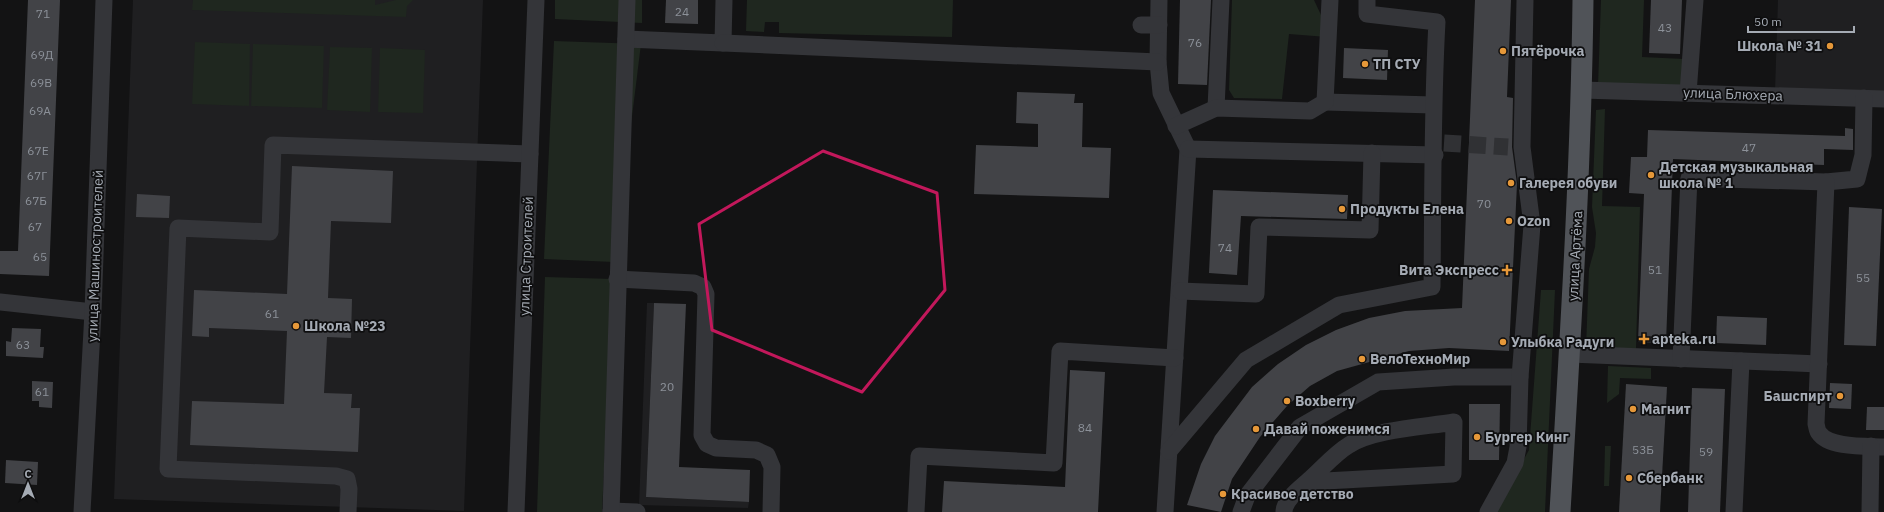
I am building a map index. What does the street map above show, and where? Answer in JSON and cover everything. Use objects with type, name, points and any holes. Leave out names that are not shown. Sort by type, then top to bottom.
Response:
[{"type":"main road","name":"улица Артёма","points":[[1560,512],[1570,354],[1582,90],[1583,0]]},
{"type":"street","name":"улица Машиностроителей","points":[[82,512],[93,312],[104,0]]},
{"type":"street","name":"улица Строителей","points":[[516,512],[536,0]]},
{"type":"street","points":[[627,0],[617,280],[611,512],[637,512]]},
{"type":"street","points":[[723,43],[724,0]]},
{"type":"street","points":[[1159,0],[1158,62],[1161,93],[1188,149],[1165,512]]},
{"type":"street","points":[[1216,108],[1221,0]]},
{"type":"street","points":[[1324,102],[1330,0]]},
{"type":"street","points":[[1169,451],[1246,360],[1338,305],[1432,287],[1438,147],[1433,105],[1436,22],[1367,14],[1367,0]]},
{"type":"street","points":[[1488,512],[1515,463],[1518,447],[1520,377],[1532,225],[1515,147],[1525,0]]},
{"type":"street","points":[[1688,93],[1695,0]]},
{"type":"street","points":[[1141,25],[1159,25]]},
{"type":"street","points":[[626,39],[1158,62]]},
{"type":"street","name":"улица Блюхера","points":[[1582,90],[1864,98],[1884,100]]},
{"type":"street","points":[[1681,359],[1689,178],[1826,182],[1857,179],[1863,155],[1864,98]]},
{"type":"street","points":[[1176,126],[1216,108],[1310,111],[1324,102],[1433,105]]},
{"type":"street","points":[[348,512],[349,490],[347,479],[336,476],[168,469],[178,228],[270,232],[273,145],[530,154]]},
{"type":"street","points":[[1188,149],[1372,153],[1438,147]]},
{"type":"street","points":[[1180,290],[1256,294],[1259,226],[1370,230],[1372,153]]},
{"type":"street","points":[[1826,182],[1816,424],[1819,433],[1827,440],[1842,444],[1878,447],[1870,512]]},
{"type":"street","points":[[617,280],[694,283],[703,286],[706,294],[702,435],[707,444],[716,448],[756,450],[767,455],[772,467],[771,512]]},
{"type":"street","points":[[0,302],[93,312]]},
{"type":"street","points":[[916,512],[919,456],[1054,463],[1060,351],[1175,358]]},
{"type":"street","points":[[1570,354],[1819,364]]},
{"type":"street","points":[[1734,512],[1741,361]]},
{"type":"street","points":[[1241,512],[1247,496],[1300,427],[1378,382],[1454,377],[1520,377]]},
{"type":"street","points":[[1284,512],[1284,506],[1307,482],[1350,445],[1378,434],[1454,422],[1453,474],[1307,482]]},
{"type":"highlighted area","points":[[823,151],[937,193],[945,290],[862,392],[712,330],[699,224]]},
{"type":"shaded area","name":"Школа №23","points":[[133,0],[483,0],[464,511],[114,499]]},
{"type":"shaded area","points":[[193,0],[375,0],[375,5],[396,0],[413,0],[407,6],[406,17],[192,10]]},
{"type":"shaded area","points":[[555,0],[642,0],[642,23],[555,19]]},
{"type":"shaded area","points":[[747,0],[953,0],[952,37],[779,33],[779,22],[765,22],[764,32],[746,31]]},
{"type":"shaded area","points":[[1232,0],[1314,0],[1327,28],[1327,37],[1289,34],[1282,99],[1234,98],[1229,90]]},
{"type":"shaded area","points":[[1601,0],[1644,0],[1642,57],[1684,59],[1683,89],[1598,86]]},
{"type":"shaded area","name":"Школа № 31","points":[[1778,0],[1884,0],[1884,96],[1775,91]]},
{"type":"shaded area","points":[[554,41],[641,44],[614,262],[544,259]]},
{"type":"shaded area","points":[[195,42],[250,44],[249,106],[192,104]]},
{"type":"shaded area","points":[[253,44],[324,46],[322,108],[251,106]]},
{"type":"shaded area","points":[[330,47],[372,48],[370,112],[327,110]]},
{"type":"shaded area","points":[[380,48],[425,50],[423,113],[378,112]]},
{"type":"shaded area","points":[[1605,109],[1602,206],[1640,207],[1636,349],[1586,348],[1589,269],[1595,247],[1596,233],[1592,207],[1596,110]]},
{"type":"shaded area","points":[[545,277],[613,279],[602,512],[537,512]]},
{"type":"shaded area","points":[[1541,290],[1555,290],[1545,512],[1495,512],[1529,450]]},
{"type":"shaded area","points":[[647,303],[654,303],[646,497],[749,502],[748,508],[639,505]]},
{"type":"shaded area","points":[[1608,366],[1651,368],[1651,379],[1620,378],[1619,394],[1607,403]]},
{"type":"shaded area","points":[[1605,446],[1611,446],[1609,486],[1604,486]]},
{"type":"building","points":[[28,0],[60,0],[49,276],[0,274],[0,251],[18,251]]},
{"type":"building","points":[[666,0],[698,0],[698,24],[665,23]]},
{"type":"building","points":[[1180,0],[1211,0],[1207,85],[1178,84]]},
{"type":"building","points":[[1475,0],[1511,0],[1507,97],[1513,98],[1512,147],[1517,184],[1509,351],[1449,348],[1409,351],[1337,371],[1310,386],[1287,406],[1260,437],[1232,479],[1221,512],[1187,505],[1201,464],[1215,436],[1252,387],[1278,364],[1306,345],[1336,330],[1369,318],[1405,311],[1462,308]]},
{"type":"building","points":[[1651,0],[1682,0],[1680,54],[1649,53]]},
{"type":"building","name":"ТП СТУ","points":[[1344,48],[1388,50],[1387,80],[1343,78]]},
{"type":"building","points":[[1017,92],[1075,94],[1074,103],[1083,103],[1082,147],[1111,148],[1109,198],[974,194],[976,145],[1038,147],[1038,124],[1016,123]]},
{"type":"building","points":[[1845,128],[1853,129],[1853,150],[1824,149],[1824,165],[1673,159],[1666,343],[1638,342],[1644,194],[1629,193],[1631,157],[1647,157],[1648,130],[1845,136]]},
{"type":"building","points":[[292,166],[393,171],[391,223],[331,221],[328,298],[352,299],[351,338],[327,337],[324,393],[352,394],[351,408],[360,408],[358,452],[190,445],[192,401],[284,404],[287,331],[209,328],[209,337],[192,336],[194,290],[287,294]]},
{"type":"building","points":[[1213,190],[1348,195],[1347,219],[1241,216],[1237,275],[1209,273]]},
{"type":"building","points":[[137,194],[170,196],[169,218],[136,217]]},
{"type":"building","points":[[1849,207],[1882,209],[1876,346],[1844,345]]},
{"type":"building","points":[[654,303],[686,304],[679,467],[750,470],[749,502],[646,497]]},
{"type":"building","points":[[1717,316],[1767,318],[1766,345],[1716,343]]},
{"type":"building","points":[[12,328],[41,329],[40,347],[44,347],[43,358],[6,356],[6,341],[11,342]]},
{"type":"building","points":[[1070,370],[1105,372],[1098,512],[942,512],[944,481],[1065,487]]},
{"type":"building","points":[[32,381],[53,382],[52,408],[39,407],[39,401],[32,401]]},
{"type":"building","name":"Башспирт","points":[[1830,383],[1852,384],[1851,409],[1829,408]]},
{"type":"building","points":[[1626,384],[1667,387],[1660,512],[1619,512]]},
{"type":"building","points":[[1692,388],[1725,389],[1720,512],[1688,512]]},
{"type":"building","points":[[1469,404],[1500,404],[1499,460],[1469,460]]},
{"type":"building","points":[[1867,407],[1884,407],[1884,430],[1866,430]]},
{"type":"building","points":[[6,460],[38,462],[37,485],[5,483]]},
{"type":"tunnel","points":[[1444,143],[1508,147]]},
{"type":"place","name":"Школа № 31","points":[[1830,46]]},
{"type":"place","name":"Пятёрочка","points":[[1503,51]]},
{"type":"place","name":"ТП СТУ","points":[[1365,64]]},
{"type":"place","name":"Детская музыкальная школа № 1","points":[[1651,175]]},
{"type":"place","name":"Галерея обуви","points":[[1511,183]]},
{"type":"place","name":"Продукты Елена","points":[[1342,209]]},
{"type":"place","name":"Ozon","points":[[1509,221]]},
{"type":"place","name":"Вита Экспресс","points":[[1507,270]]},
{"type":"place","name":"Школа №23","points":[[296,326]]},
{"type":"place","name":"apteka.ru","points":[[1644,339]]},
{"type":"place","name":"Улыбка Радуги","points":[[1503,342]]},
{"type":"place","name":"ВелоТехноМир","points":[[1362,359]]},
{"type":"place","name":"Башспирт","points":[[1840,396]]},
{"type":"place","name":"Boxberry","points":[[1287,401]]},
{"type":"place","name":"Магнит","points":[[1633,409]]},
{"type":"place","name":"Давай поженимся","points":[[1256,429]]},
{"type":"place","name":"Бургер Кинг","points":[[1477,437]]},
{"type":"place","name":"Сбербанк","points":[[1629,478]]},
{"type":"place","name":"Красивое детство","points":[[1223,494]]}]
